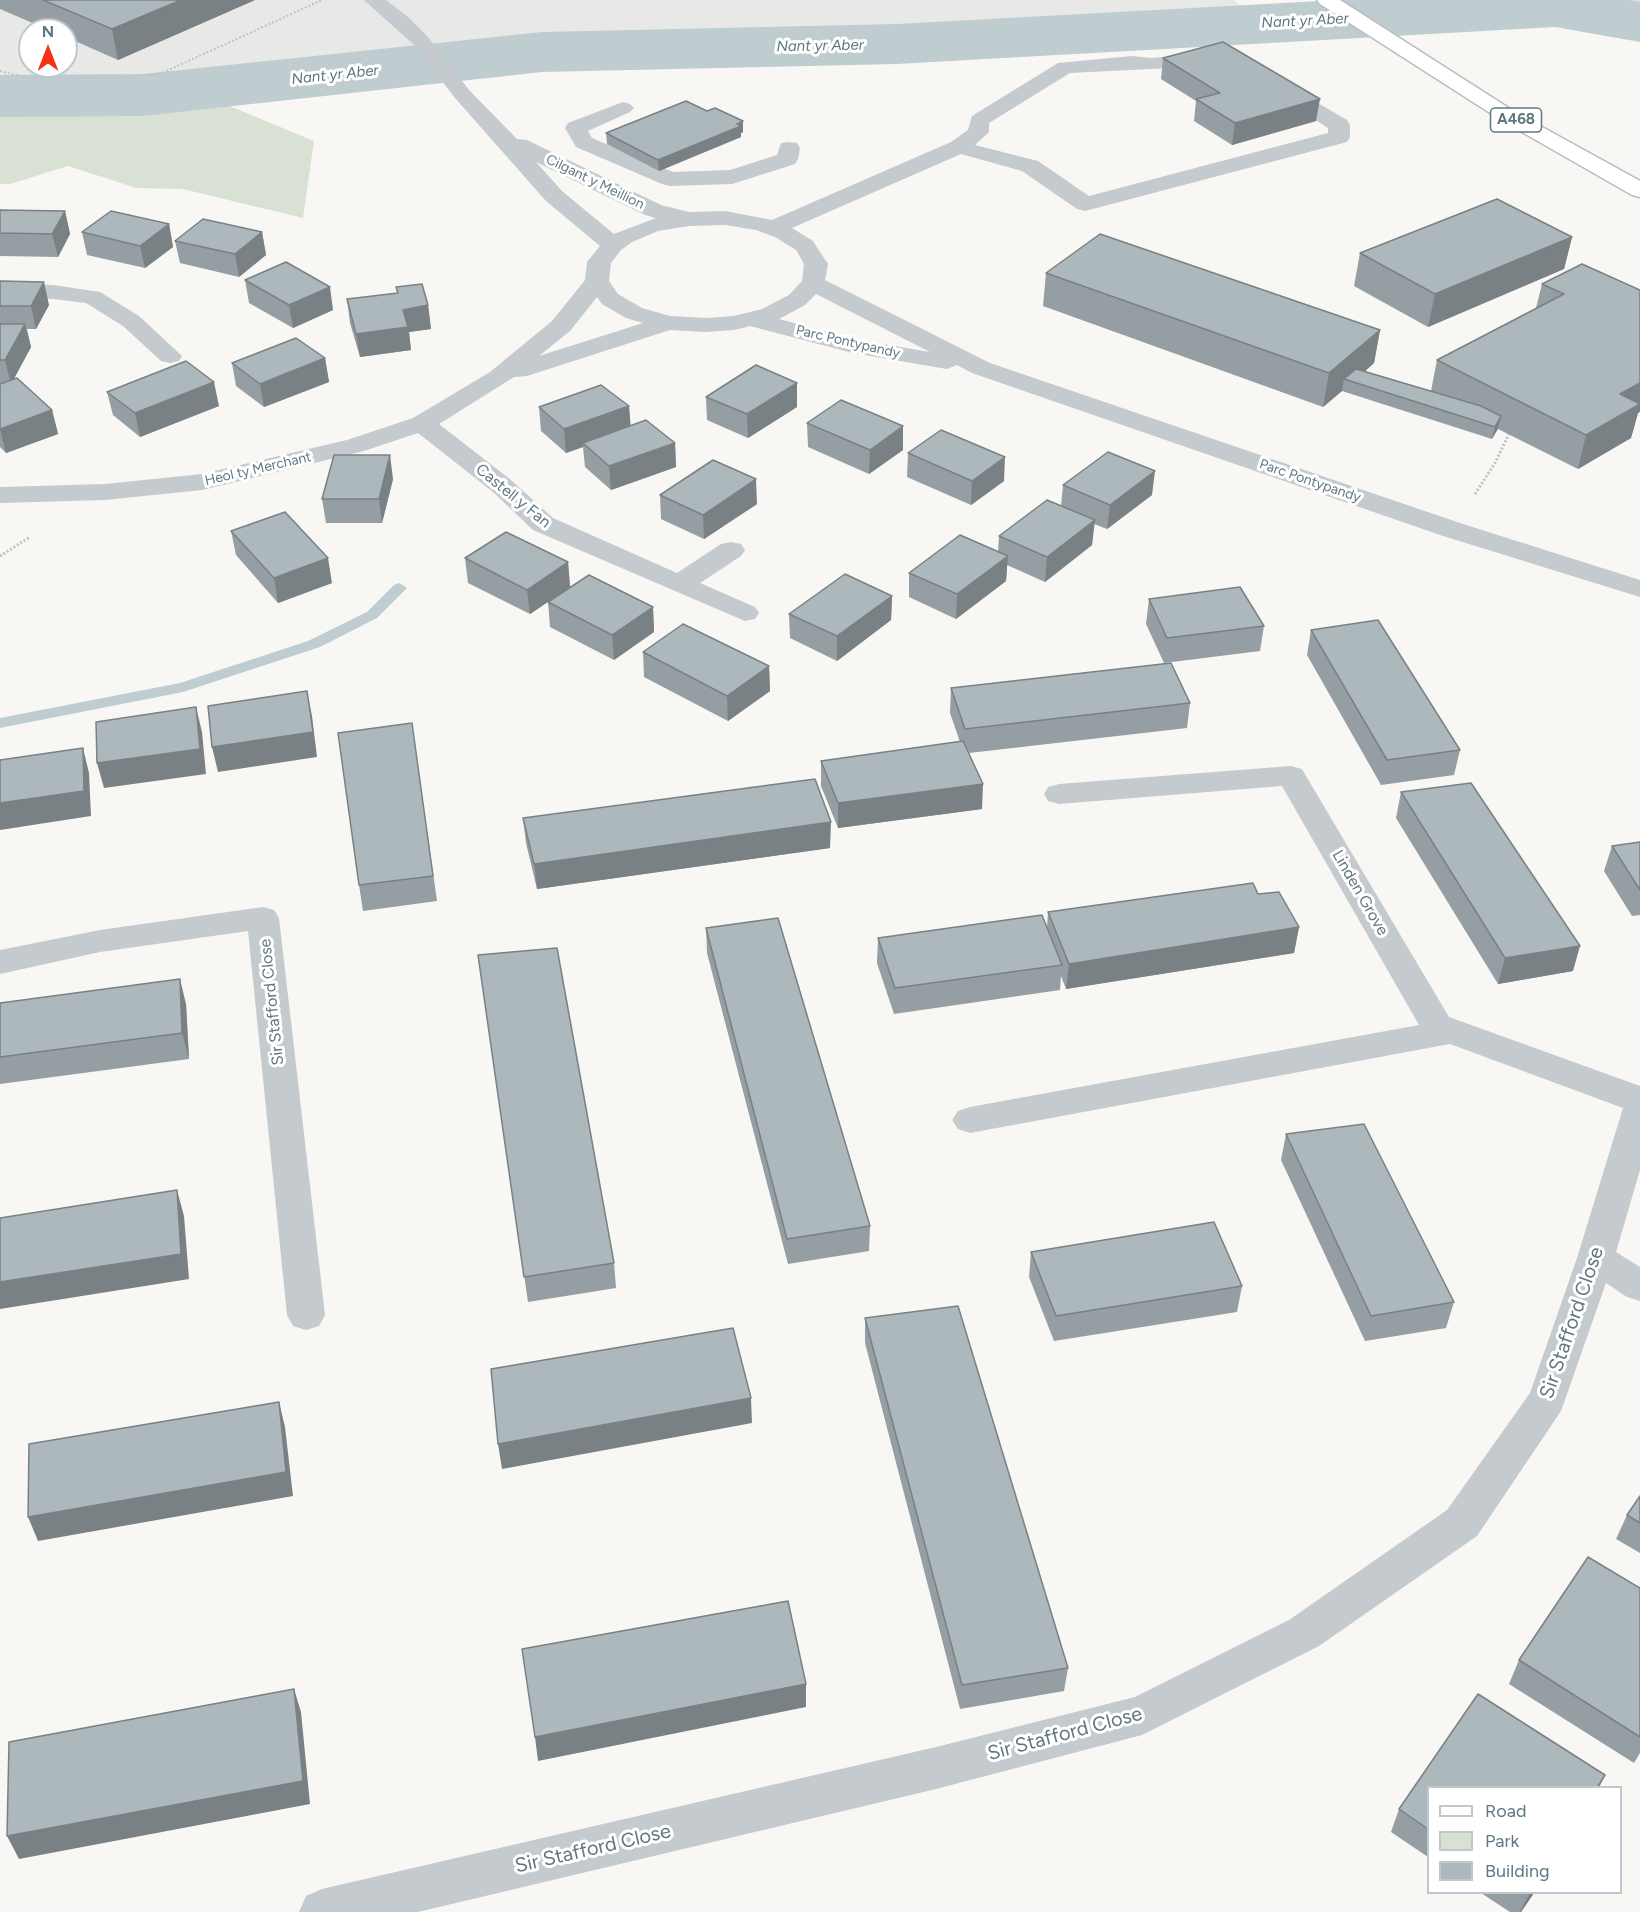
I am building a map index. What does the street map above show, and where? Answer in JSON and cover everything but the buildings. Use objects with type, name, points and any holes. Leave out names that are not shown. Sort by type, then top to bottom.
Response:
[{"type":"main road","name":"A468","points":[[1334,5],[1508,116],[1640,190]]},
{"type":"street","name":"Cilgant y Meillion","points":[[374,0],[401,21],[431,53],[446,75],[554,196],[613,245]]},
{"type":"street","points":[[773,228],[959,147],[978,132],[979,120],[1065,67],[1132,62],[1150,64],[1215,60],[1232,63]]},
{"type":"street","points":[[959,147],[1030,166],[1085,204],[1339,137],[1339,125],[1261,77]]},
{"type":"street","points":[[623,108],[576,128],[584,142],[670,179],[732,177],[787,159],[789,148]]},
{"type":"street","name":"Cilgant y Meillion","points":[[504,138],[653,210],[689,219]]},
{"type":"street","points":[[725,218],[760,224],[783,232],[805,246],[816,264],[813,283],[797,300],[770,314],[735,323],[706,325],[668,322],[634,313],[610,299],[597,281],[599,262],[613,245],[624,237],[653,225],[689,219],[725,218]]},
{"type":"street","name":"Heol ty Merchant","points":[[0,495],[105,492],[202,483],[355,446],[422,423],[500,377],[561,326],[597,281]]},
{"type":"street","name":"Parc Pontypandy","points":[[813,283],[981,368],[1453,530],[1640,589]]},
{"type":"street","points":[[0,290],[53,292],[92,297],[131,321],[170,356]]},
{"type":"street","name":"Parc Pontypandy","points":[[751,319],[853,346],[981,368]]},
{"type":"street","name":"Heol ty Merchant","points":[[500,377],[668,322]]},
{"type":"street","name":"Castell y Fan","points":[[422,423],[502,486],[543,524],[746,613]]},
{"type":"street","points":[[679,584],[731,550]]},
{"type":"street","name":"Linden Grove","points":[[1059,794],[1291,776],[1437,1026],[1640,1100]]},
{"type":"street","name":"Sir Stafford Close","points":[[0,962],[100,941],[263,918],[306,1315]]},
{"type":"street","points":[[970,1120],[1453,1031]]},
{"type":"street","name":"Sir Stafford Close","points":[[322,1912],[936,1768],[1142,1715],[1304,1633],[1462,1523],[1547,1400],[1596,1258],[1640,1109]]},
{"type":"street","points":[[1596,1258],[1640,1286]]},
{"type":"path","points":[[0,72],[29,78],[132,77],[162,73],[322,0]]},
{"type":"path","points":[[1453,530],[1495,463],[1509,434]]},
{"type":"shaded area","points":[[0,0],[1233,0],[1270,25],[897,44],[542,52],[143,95],[0,96]]},
{"type":"green space","points":[[1410,0],[1517,0],[1404,5]]},
{"type":"green space","points":[[1571,0],[1640,0],[1640,14],[1614,8]]},
{"type":"green space","points":[[191,90],[314,141],[303,218],[183,189],[136,188],[68,166],[10,184],[0,184],[0,96],[143,95]]},
{"type":"waterway","name":"Nant yr Aber","points":[[0,96],[143,95],[542,52],[897,44],[1555,7],[1640,22]]},
{"type":"waterway","points":[[0,723],[183,687],[314,644],[372,615],[399,588]]}]
